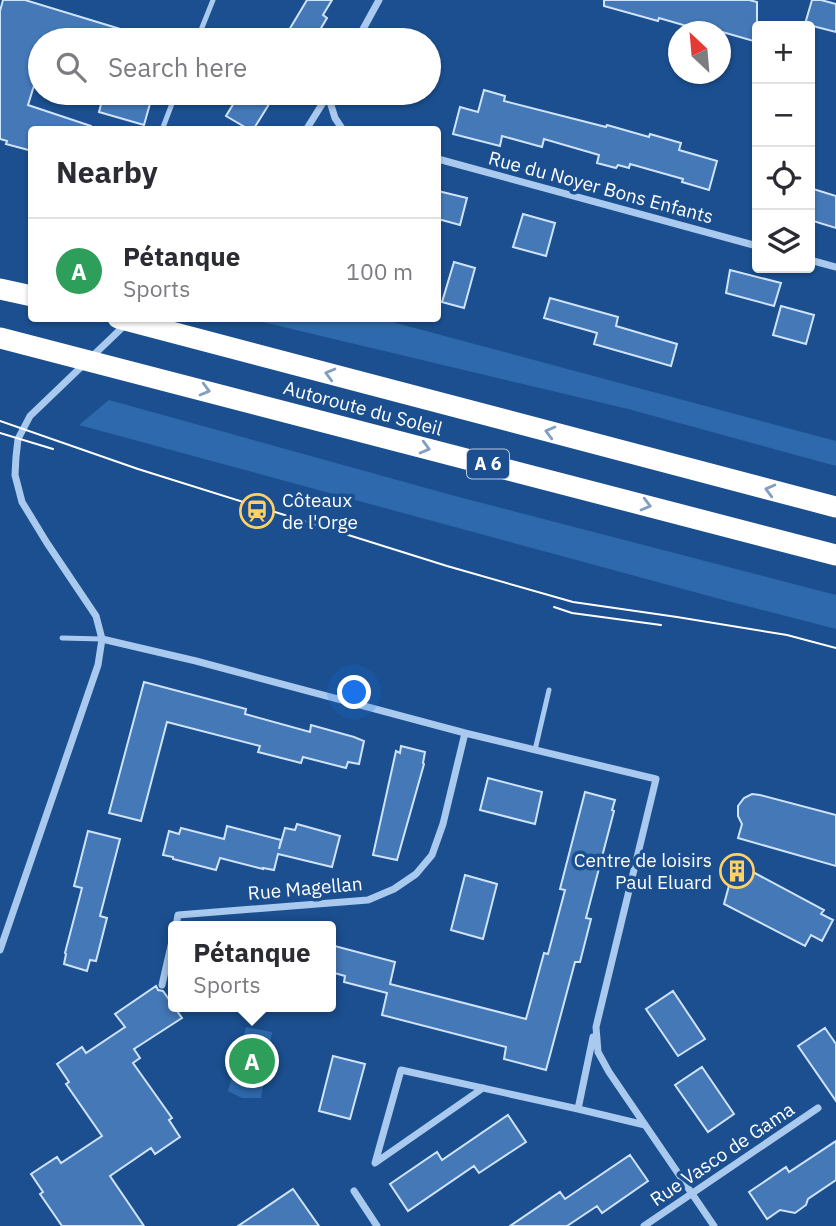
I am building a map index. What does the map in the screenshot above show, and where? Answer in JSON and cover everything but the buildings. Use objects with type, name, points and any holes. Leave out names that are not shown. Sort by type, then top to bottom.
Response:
[{"type":"highway","points":[[0,289],[28,295]]},
{"type":"highway","name":"Autoroute du Soleil","points":[[133,322],[836,507]]},
{"type":"highway","name":"Autoroute du Soleil","points":[[0,338],[836,555]]},
{"type":"street","points":[[364,28],[379,0]]},
{"type":"street","points":[[308,126],[321,105]]},
{"type":"street","points":[[331,105],[340,126]]},
{"type":"street","name":"Rue du Noyer Bons Enfants","points":[[441,160],[752,245]]},
{"type":"street","points":[[815,261],[836,267]]},
{"type":"street","points":[[0,950],[98,665],[102,639],[96,616],[22,502],[15,475],[18,439],[30,416],[127,322]]},
{"type":"street","points":[[102,639],[185,658],[465,733],[656,779],[578,1109]]},
{"type":"street","name":"Rue Magellan","points":[[177,921],[178,915],[368,900],[394,889],[415,874],[432,855],[443,824],[465,733]]},
{"type":"street","points":[[162,985],[168,959]]},
{"type":"street","points":[[596,1027],[598,1052],[714,1226]]},
{"type":"street","points":[[483,1088],[375,1163],[401,1070],[483,1088],[578,1109],[645,1125]]},
{"type":"street","name":"Rue Vasco de Gama","points":[[644,1226],[818,1108]]},
{"type":"street","points":[[354,1191],[377,1226]]},
{"type":"lane","points":[[202,28],[213,0]]},
{"type":"lane","points":[[164,126],[171,105]]},
{"type":"lane","points":[[62,638],[102,639]]},
{"type":"lane","points":[[535,750],[549,690]]},
{"type":"shaded area","points":[[263,322],[392,322],[836,441],[836,466],[628,409]]},
{"type":"shaded area","points":[[109,400],[455,496],[836,595],[836,629],[79,425]]},
{"type":"shaded area","points":[[246,1027],[272,1032],[261,1098],[242,1098],[228,1091]]},
{"type":"tram line","points":[[0,421],[138,469],[447,566],[573,602],[787,635],[836,648]]},
{"type":"tram line","points":[[0,433],[53,449]]},
{"type":"tram line","points":[[554,607],[572,613],[661,625]]},
{"type":"place","name":"Côteaux de l'Orge","points":[[257,511]]},
{"type":"place","name":"Centre de loisirs Paul Eluard","points":[[737,871]]},
{"type":"place","name":"Pétanque","points":[[252,1061]]}]
